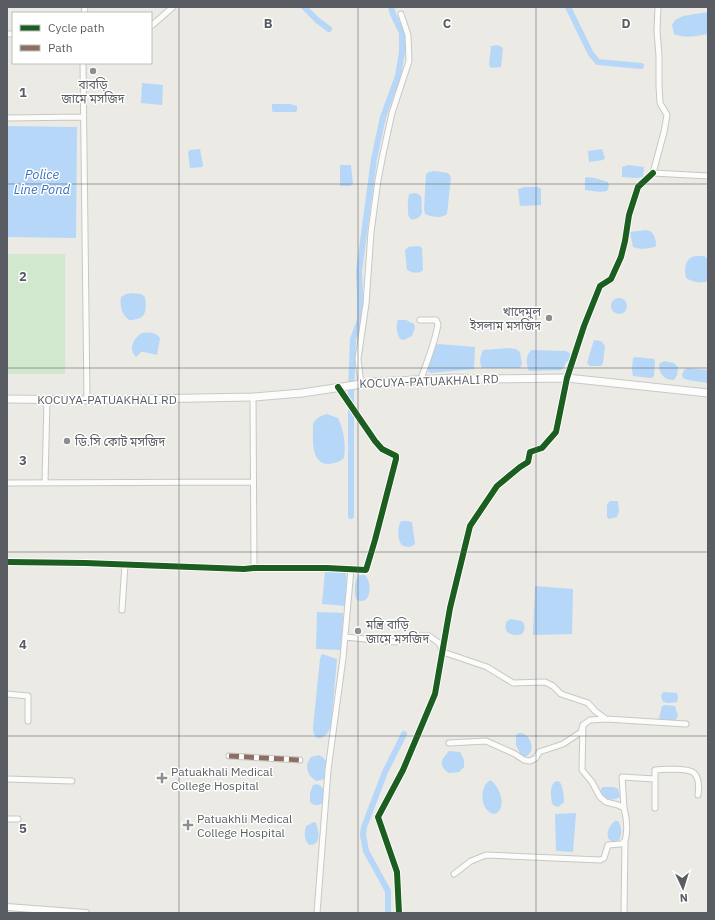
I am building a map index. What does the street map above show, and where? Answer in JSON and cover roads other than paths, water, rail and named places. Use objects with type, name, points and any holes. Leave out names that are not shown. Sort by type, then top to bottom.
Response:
[{"type":"main road","name":"KOCUYA-PATUAKHALI RD","points":[[7,399],[87,400],[253,397],[302,393],[341,386],[421,379],[567,378],[708,393]]},
{"type":"street","points":[[152,25],[173,7]]},
{"type":"street","points":[[399,913],[397,872],[378,817],[403,770],[435,694],[450,608],[470,526],[497,486],[528,462],[530,452],[542,448],[556,432],[567,378],[584,326],[600,286],[611,279],[621,256],[629,215],[638,187],[653,172],[664,132],[666,115],[660,103],[657,31],[658,7]]},
{"type":"street","points":[[360,384],[358,359],[366,304],[371,232],[378,180],[392,113],[409,61],[408,35],[406,25],[401,14]]},
{"type":"street","points":[[84,64],[87,400]]},
{"type":"street","points":[[7,118],[84,117]]},
{"type":"street","points":[[653,172],[708,176]]},
{"type":"street","points":[[420,320],[436,320],[438,324],[435,341],[430,349],[421,379]]},
{"type":"street","points":[[7,562],[125,564],[244,569],[366,570],[396,456],[382,449],[374,441],[348,401],[341,386]]},
{"type":"street","points":[[253,397],[254,568]]},
{"type":"street","points":[[44,483],[47,400]]},
{"type":"street","points":[[7,483],[253,482]]},
{"type":"street","points":[[122,610],[125,564]]},
{"type":"street","points":[[318,913],[328,770],[345,636],[351,569]]},
{"type":"street","points":[[345,636],[396,642],[411,636],[429,636],[439,642],[442,646],[443,652]]},
{"type":"street","points":[[443,652],[487,667],[513,683],[545,682],[553,686],[562,694],[588,703],[595,711],[606,719]]},
{"type":"street","points":[[7,694],[28,696],[28,721]]},
{"type":"street","points":[[449,743],[486,740],[524,760],[530,761],[536,758],[539,752],[563,744],[581,732],[583,725],[590,720],[606,719],[686,724]]},
{"type":"street","points":[[583,725],[582,770],[592,782],[600,797],[606,802],[624,808]]},
{"type":"street","points":[[229,756],[300,760]]},
{"type":"street","points":[[655,808],[655,770],[692,771],[698,781],[698,795]]},
{"type":"street","points":[[624,913],[625,841],[627,836],[627,816],[624,808],[622,777],[655,779]]},
{"type":"street","points":[[7,780],[72,781]]},
{"type":"street","points":[[7,819],[18,819]]},
{"type":"street","points":[[454,874],[471,861],[486,855],[600,860],[604,858],[608,845],[621,844],[625,841]]},
{"type":"street","points":[[7,907],[86,913]]},
{"type":"water","points":[[708,12],[708,34],[686,37],[674,34],[672,25],[675,20],[683,16]]},
{"type":"water","points":[[498,45],[503,48],[501,67],[491,68],[489,65],[491,46]]},
{"type":"water","points":[[142,83],[163,85],[162,105],[141,103]]},
{"type":"water","points":[[272,104],[290,104],[297,106],[297,110],[296,112],[274,112],[272,111]]},
{"type":"water","name":"Police Line Pond","points":[[7,126],[77,127],[76,238],[7,237]]},
{"type":"water","points":[[200,149],[203,165],[202,167],[190,168],[188,152],[190,150]]},
{"type":"water","points":[[602,149],[605,158],[603,160],[589,162],[588,151]]},
{"type":"water","points":[[340,165],[351,165],[353,184],[350,186],[340,186]]},
{"type":"water","points":[[628,165],[644,167],[643,177],[622,177],[622,167]]},
{"type":"water","points":[[434,171],[448,173],[451,177],[447,214],[439,217],[425,214],[424,209],[426,174]]},
{"type":"water","points":[[586,177],[608,182],[609,186],[607,191],[600,192],[585,190]]},
{"type":"water","points":[[525,187],[538,187],[541,189],[541,205],[520,206],[518,189]]},
{"type":"water","points":[[416,193],[421,196],[422,213],[418,218],[412,219],[408,215],[409,194]]},
{"type":"water","points":[[646,230],[654,235],[656,246],[645,249],[633,247],[630,232]]},
{"type":"water","points":[[419,246],[422,248],[423,270],[415,273],[407,270],[405,250],[408,247]]},
{"type":"water","points":[[696,256],[704,256],[708,259],[708,281],[697,282],[686,278],[685,267],[687,261]]},
{"type":"water","points":[[131,293],[141,294],[145,297],[146,307],[144,314],[139,319],[135,320],[129,320],[126,318],[121,307],[121,297]]},
{"type":"water","points":[[619,298],[626,303],[627,306],[622,313],[619,314],[612,309],[611,306],[616,299]]},
{"type":"water","points":[[398,320],[406,320],[414,324],[415,328],[412,336],[404,340],[400,339],[397,330]]},
{"type":"water","points":[[142,333],[154,334],[160,338],[157,355],[141,352],[136,357],[132,351],[133,344],[136,338]]},
{"type":"water","points":[[594,340],[601,341],[605,346],[603,363],[601,366],[590,366],[587,363]]},
{"type":"water","points":[[438,344],[475,347],[474,369],[431,373],[428,371],[428,361],[433,345]]},
{"type":"water","points":[[508,348],[516,349],[520,352],[522,364],[520,368],[482,368],[480,359],[483,350]]},
{"type":"water","points":[[532,350],[566,351],[571,354],[570,361],[566,362],[561,370],[529,371],[527,360],[528,354]]},
{"type":"water","points":[[633,358],[654,359],[654,376],[651,378],[633,376]]},
{"type":"water","points":[[664,361],[674,363],[678,367],[677,375],[674,380],[665,378],[661,373],[659,364]]},
{"type":"water","points":[[687,368],[708,370],[708,383],[683,378],[682,375],[684,370]]},
{"type":"water","points":[[327,414],[338,418],[345,443],[344,458],[329,464],[318,460],[313,443],[313,424],[315,420]]},
{"type":"water","points":[[610,501],[618,501],[619,511],[617,517],[609,519],[607,517],[607,504]]},
{"type":"water","points":[[401,521],[412,522],[415,544],[410,547],[403,546],[401,544],[398,531]]},
{"type":"water","points":[[325,572],[346,572],[346,606],[322,604]]},
{"type":"water","points":[[359,575],[365,575],[370,588],[368,597],[366,600],[362,601],[357,600],[355,595],[355,584]]},
{"type":"water","points":[[535,586],[573,589],[572,634],[533,635]]},
{"type":"water","points":[[317,612],[343,613],[342,650],[316,649]]},
{"type":"water","points":[[511,619],[522,621],[525,627],[522,634],[515,635],[507,631],[507,621]]},
{"type":"water","points":[[322,654],[337,659],[331,726],[329,731],[323,737],[317,738],[313,727],[320,659]]},
{"type":"water","points":[[663,692],[677,693],[677,702],[663,702],[661,696]]},
{"type":"water","points":[[662,706],[675,706],[678,716],[674,722],[659,719]]},
{"type":"water","points":[[519,733],[524,734],[530,740],[532,749],[527,756],[522,757],[516,745],[516,735]]},
{"type":"water","points":[[449,751],[460,752],[464,760],[464,767],[459,772],[449,773],[442,765],[444,757]]},
{"type":"water","points":[[319,755],[327,763],[327,768],[325,779],[316,781],[310,776],[307,766],[311,757]]},
{"type":"water","points":[[490,780],[497,788],[502,800],[500,809],[497,813],[493,814],[485,807],[482,799],[483,790]]},
{"type":"water","points":[[556,781],[560,782],[564,797],[564,802],[558,807],[553,805],[551,797],[551,788]]},
{"type":"water","points":[[317,784],[323,789],[325,800],[322,804],[316,805],[310,802],[310,793],[313,785]]},
{"type":"water","points":[[614,787],[618,789],[620,797],[612,799],[605,797],[601,792],[601,788]]},
{"type":"water","points":[[576,813],[573,852],[556,851],[555,814]]},
{"type":"water","points":[[615,821],[618,821],[619,823],[621,833],[619,840],[614,841],[608,838],[608,831]]},
{"type":"water","points":[[314,822],[318,828],[318,839],[315,844],[309,845],[305,839],[305,829],[306,826]]},
{"type":"waterway","points":[[304,7],[329,29]]},
{"type":"waterway","points":[[351,516],[351,392],[353,339],[360,320],[359,271],[374,159],[383,117],[398,76],[402,52],[402,33],[391,7]]},
{"type":"waterway","points":[[568,7],[591,54],[598,62],[641,66]]},
{"type":"waterway","points":[[388,913],[388,891],[366,851],[363,835],[364,827],[385,772],[404,734]]},
{"type":"place","name":"বাবড়ি জামে মসজিদ","points":[[93,71]]},
{"type":"place","name":"খাদেমুল ইসলাম মসজিদ","points":[[549,318]]},
{"type":"place","name":"ডি.সি কোট মসজিদ","points":[[67,441]]},
{"type":"place","name":"মন্ত্রি বাড়ি জামে মসজিদ","points":[[358,631]]},
{"type":"place","name":"Patuakhali Medical College Hospital","points":[[162,778]]},
{"type":"place","name":"Patuakhli Medical College Hospital","points":[[188,825]]}]
